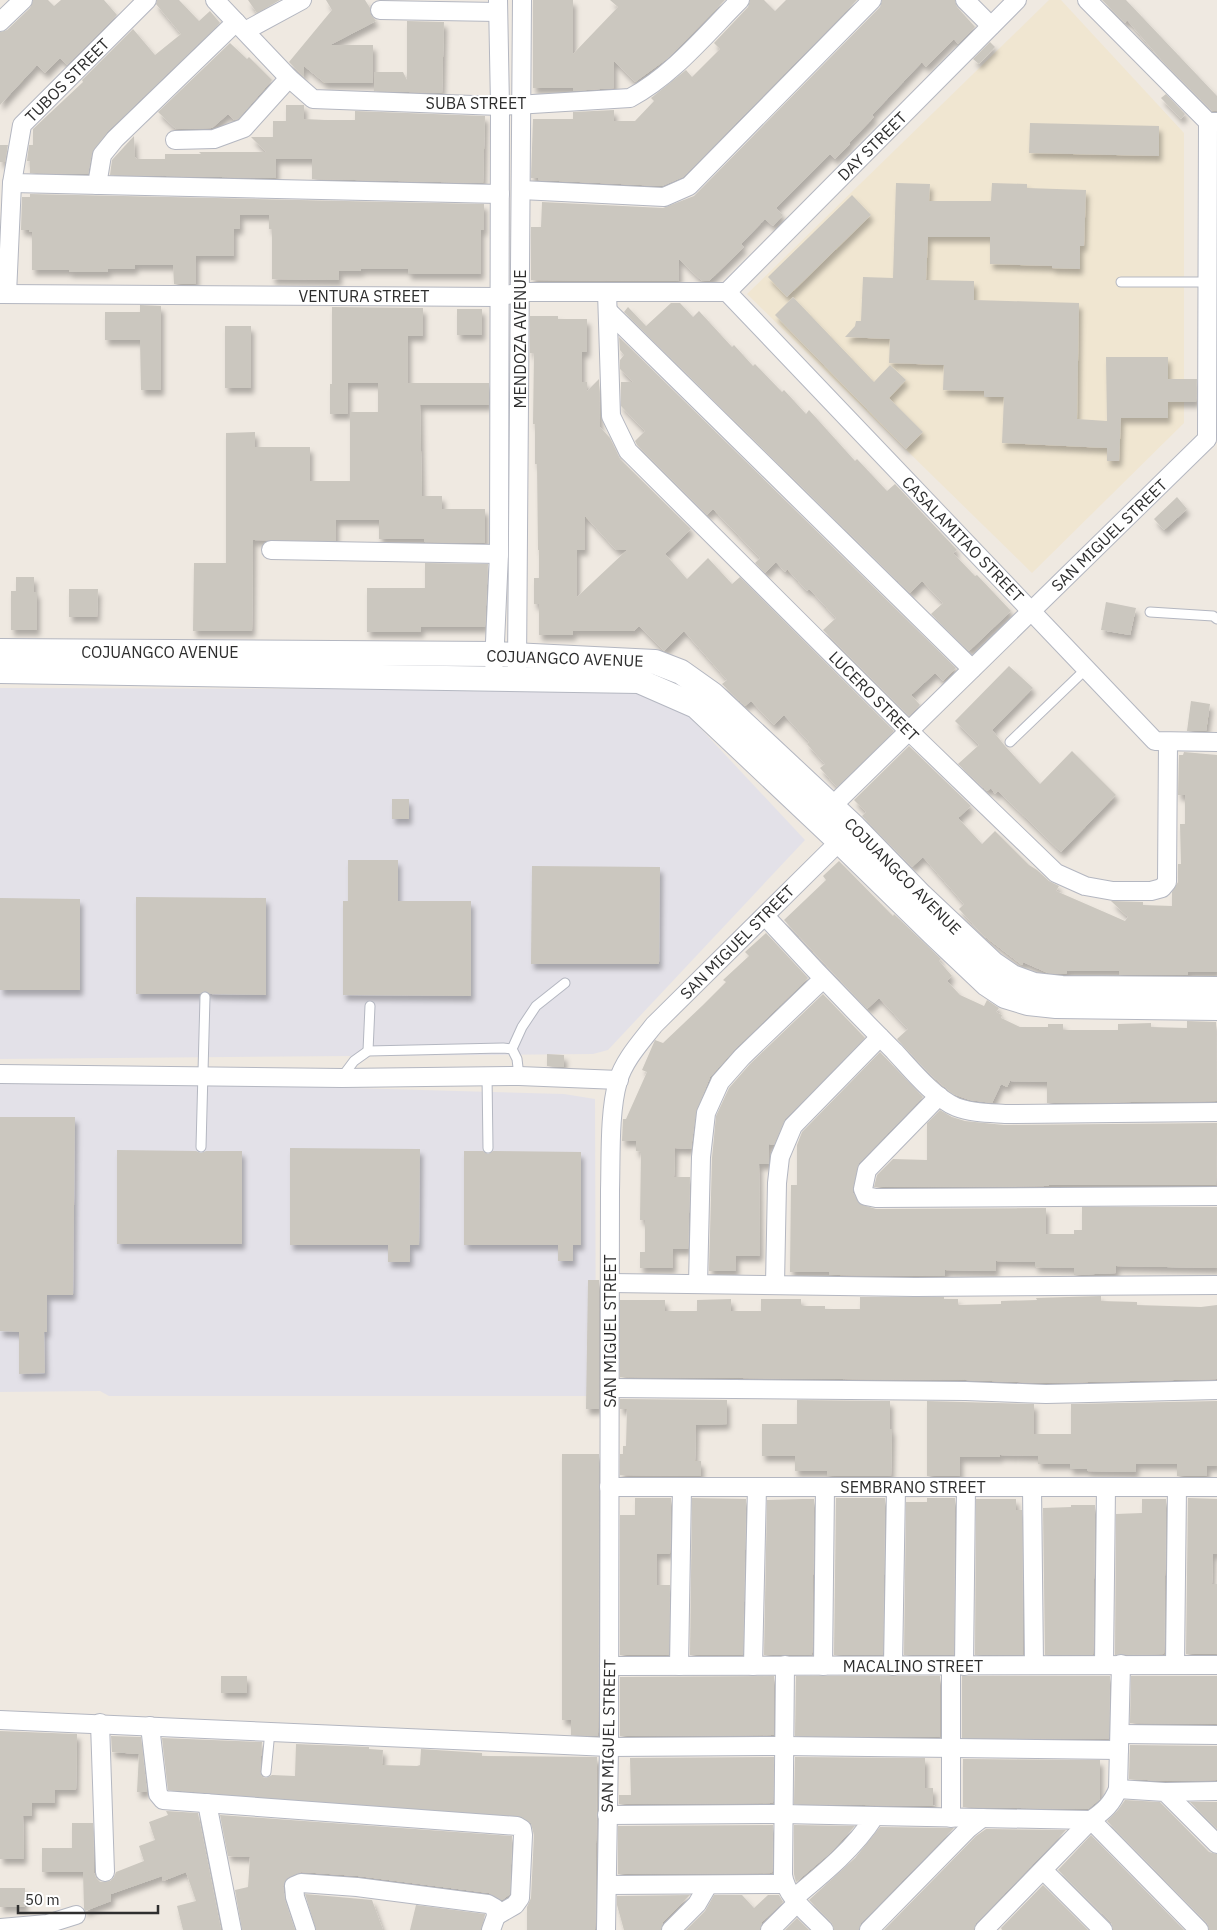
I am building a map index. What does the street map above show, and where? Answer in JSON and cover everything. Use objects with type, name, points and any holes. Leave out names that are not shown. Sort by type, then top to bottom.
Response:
[{"type":"main road","name":"COJUANGCO AVENUE","points":[[0,651],[506,666],[639,680],[696,706],[921,896],[986,957],[1012,977],[1034,985],[1062,988],[1217,989]]},
{"type":"main road","name":"COJUANGCO AVENUE","points":[[0,671],[506,666]]},
{"type":"main road","name":"COJUANGCO AVENUE","points":[[846,834],[932,933],[987,984],[1005,996],[1028,1004],[1056,1006],[1217,1008]]},
{"type":"street","points":[[0,22],[23,0]]},
{"type":"street","name":"TUBOS STREET","points":[[3,294],[12,183],[22,125],[147,0]]},
{"type":"street","name":"SUBA STREET","points":[[215,0],[289,78],[313,100],[500,106],[630,98],[662,78],[740,0]]},
{"type":"street","points":[[97,185],[102,155],[111,144],[240,27],[302,0]]},
{"type":"street","name":"MENDOZA AVENUE","points":[[506,666],[520,292],[522,0]]},
{"type":"street","points":[[521,190],[664,197],[689,186],[872,0]]},
{"type":"street","points":[[965,0],[991,26]]},
{"type":"street","name":"DAY STREET","points":[[728,292],[1017,0]]},
{"type":"street","points":[[1087,0],[1213,122],[1208,282],[1212,439]]},
{"type":"street","points":[[380,10],[498,6]]},
{"type":"street","name":"MENDOZA AVENUE","points":[[498,6],[500,106],[498,297],[499,554],[506,666]]},
{"type":"street","points":[[175,140],[214,139],[244,128],[289,78]]},
{"type":"street","points":[[12,183],[500,194]]},
{"type":"street","name":"VENTURA STREET","points":[[3,294],[498,297],[520,292],[728,292]]},
{"type":"street","name":"LUCERO STREET","points":[[607,292],[611,416],[628,451],[909,731],[1056,874],[1085,886],[1113,891],[1151,891],[1162,888],[1167,882],[1168,742]]},
{"type":"street","name":"CASALAMITAO STREET","points":[[728,292],[1155,742],[1217,742]]},
{"type":"street","points":[[608,311],[972,669]]},
{"type":"street","name":"SAN MIGUEL STREET","points":[[824,813],[1212,439]]},
{"type":"street","points":[[271,550],[499,554]]},
{"type":"street","name":"SAN MIGUEL STREET","points":[[606,1930],[609,1746],[610,1190],[614,1107],[619,1080],[634,1050],[654,1025],[846,834]]},
{"type":"street","points":[[765,916],[880,1037],[939,1096],[955,1107],[974,1112],[1005,1114],[1217,1112]]},
{"type":"street","points":[[698,1284],[701,1157],[706,1113],[720,1082],[742,1057],[823,979]]},
{"type":"street","points":[[775,1284],[777,1183],[780,1157],[793,1126],[880,1037]]},
{"type":"street","points":[[0,1074],[342,1078],[519,1076],[619,1080]]},
{"type":"street","points":[[939,1096],[867,1170],[863,1189],[866,1196],[876,1198],[1217,1196]]},
{"type":"street","points":[[610,1283],[1027,1287],[1217,1285]]},
{"type":"street","points":[[610,1388],[946,1391],[1046,1394],[1217,1390]]},
{"type":"street","name":"SEMBRANO STREET","points":[[609,1487],[1217,1487]]},
{"type":"street","points":[[679,1666],[682,1487]]},
{"type":"street","points":[[753,1666],[756,1487]]},
{"type":"street","points":[[823,1666],[825,1487]]},
{"type":"street","points":[[893,1666],[896,1487]]},
{"type":"street","points":[[951,1818],[950,1749],[958,1666],[966,1487]]},
{"type":"street","points":[[1032,1487],[1034,1665]]},
{"type":"street","points":[[992,1927],[1091,1820],[1106,1810],[1114,1801],[1118,1789],[1120,1742],[1112,1664],[1106,1487]]},
{"type":"street","points":[[1175,1664],[1177,1487]]},
{"type":"street","name":"MACALINO STREET","points":[[609,1666],[1217,1664]]},
{"type":"street","points":[[785,1665],[782,1875],[792,1895],[824,1930]]},
{"type":"street","points":[[0,1720],[609,1746],[783,1746],[950,1749],[1120,1742],[1217,1735]]},
{"type":"street","points":[[100,1723],[105,1872]]},
{"type":"street","points":[[150,1726],[158,1794],[163,1800],[517,1826],[522,1829],[523,1835],[520,1898],[515,1905],[493,1923]]},
{"type":"street","points":[[1118,1789],[1165,1792],[1217,1791]]},
{"type":"street","points":[[1165,1792],[1217,1844]]},
{"type":"street","points":[[207,1803],[232,1930]]},
{"type":"street","points":[[607,1815],[783,1814],[1091,1820],[1199,1930]]},
{"type":"street","points":[[770,1930],[792,1895],[834,1864],[861,1836],[875,1816]]},
{"type":"street","points":[[870,1930],[969,1828],[982,1818]]},
{"type":"street","points":[[1043,1870],[1103,1930]]},
{"type":"street","points":[[306,1930],[295,1897],[294,1886],[301,1883],[375,1889],[488,1904],[495,1908],[493,1923]]},
{"type":"street","points":[[606,1885],[708,1885],[792,1895]]},
{"type":"street","points":[[671,1930],[697,1904],[708,1885]]},
{"type":"street","points":[[0,1928],[47,1924],[76,1915]]},
{"type":"lane","points":[[1121,282],[1208,282]]},
{"type":"lane","points":[[1150,612],[1213,616],[1217,619]]},
{"type":"lane","points":[[1010,742],[1086,668]]},
{"type":"lane","points":[[512,1049],[522,1027],[536,1006],[565,983]]},
{"type":"lane","points":[[201,1147],[205,997]]},
{"type":"lane","points":[[368,1052],[370,1006]]},
{"type":"lane","points":[[342,1078],[354,1061],[368,1052],[512,1049]]},
{"type":"lane","points":[[512,1049],[518,1059],[519,1076]]},
{"type":"lane","points":[[487,1076],[488,1148]]},
{"type":"lane","points":[[266,1772],[270,1731]]},
{"type":"shaded area","points":[[1049,0],[1061,0],[1184,133],[1184,423],[1032,573],[747,294]]},
{"type":"shaded area","points":[[0,688],[639,690],[688,715],[805,840],[608,1050],[593,1054],[0,1059]]},
{"type":"shaded area","points":[[0,1083],[244,1085],[564,1094],[595,1099],[596,1396],[109,1396],[100,1391],[0,1392]]},
{"type":"building","points":[[33,0],[48,0],[54,6],[61,0],[104,0],[117,15],[67,65],[60,58],[45,73],[37,65],[0,105],[0,32],[7,30],[30,8]]},
{"type":"building","points":[[157,0],[179,0],[199,21],[210,11],[220,23],[107,132],[92,153],[88,174],[30,173],[30,161],[27,161],[29,145],[33,145],[33,129],[83,82],[82,80],[133,29],[155,55],[181,34],[156,4]]},
{"type":"building","points":[[248,0],[280,0],[257,13]]},
{"type":"building","points":[[326,0],[365,0],[370,8],[371,15],[376,21],[330,45],[373,45],[373,83],[325,83],[304,66],[304,77],[289,62],[332,10]]},
{"type":"building","points":[[533,0],[573,0],[573,54],[618,7],[610,0],[725,0],[668,58],[635,82],[614,61],[614,88],[573,91],[573,88],[533,88]]},
{"type":"building","points":[[750,0],[764,0],[775,11],[786,0],[857,0],[683,177],[662,186],[538,180],[538,178],[531,178],[533,119],[573,119],[573,112],[614,110],[614,121],[635,121],[654,101],[651,98],[686,70],[692,77],[720,49],[714,43],[748,7]]},
{"type":"building","points":[[882,0],[955,0],[957,7],[975,27],[958,44],[954,39],[926,67],[922,62],[872,115],[874,117],[835,159],[830,154],[776,208],[783,215],[773,226],[765,219],[741,244],[744,247],[709,281],[702,281],[679,259],[679,281],[531,280],[531,227],[541,227],[542,202],[663,208],[694,196],[880,7]]},
{"type":"building","points":[[1102,0],[1126,0],[1217,96],[1217,111],[1212,111],[1165,64],[1127,20],[1125,23]]},
{"type":"building","points":[[407,21],[444,22],[442,93],[374,91],[374,72],[403,72],[407,80]]},
{"type":"building","points":[[990,42],[995,47],[979,64],[973,59]]},
{"type":"building","points":[[230,43],[247,59],[249,57],[272,80],[238,119],[234,120],[228,114],[212,128],[176,129],[158,112]]},
{"type":"building","points":[[1166,94],[1185,114],[1181,119],[1161,98]]},
{"type":"building","points":[[286,105],[304,105],[304,119],[355,120],[355,111],[485,116],[483,183],[312,179],[312,159],[276,159],[276,178],[110,175],[112,160],[134,136],[135,157],[137,159],[165,159],[165,154],[201,154],[199,152],[266,152],[251,137],[273,137],[273,121],[286,121]]},
{"type":"building","points":[[1030,123],[1159,126],[1159,156],[1029,153]]},
{"type":"building","points":[[0,145],[8,145],[5,162],[0,162]]},
{"type":"building","points":[[896,183],[930,184],[929,201],[991,201],[992,183],[1027,184],[1027,188],[1086,190],[1084,246],[1080,246],[1080,269],[990,264],[990,237],[928,237],[926,280],[974,281],[974,300],[1079,303],[1077,419],[1107,421],[1106,357],[1168,357],[1168,379],[1197,379],[1196,402],[1168,402],[1168,418],[1121,418],[1119,461],[1107,461],[1107,448],[1002,443],[1004,397],[984,397],[984,391],[943,390],[944,365],[889,363],[890,339],[845,337],[855,326],[856,321],[861,321],[863,277],[893,278]]},
{"type":"building","points":[[30,194],[484,204],[484,230],[481,230],[481,274],[408,274],[408,269],[361,269],[361,271],[339,271],[339,280],[272,279],[272,229],[269,229],[269,215],[240,215],[240,229],[234,229],[234,256],[196,256],[196,284],[174,284],[173,265],[135,265],[135,269],[108,269],[108,272],[32,270],[32,232],[21,230],[22,197],[30,197]]},
{"type":"building","points":[[852,195],[871,215],[787,297],[768,277]]},
{"type":"building","points":[[793,297],[874,382],[890,365],[906,380],[889,398],[923,432],[906,449],[775,315]]},
{"type":"building","points":[[671,303],[680,303],[693,317],[699,311],[732,347],[734,345],[753,366],[755,364],[782,392],[784,390],[806,414],[809,410],[855,461],[857,459],[887,491],[895,484],[957,550],[953,553],[1011,611],[969,651],[931,614],[943,603],[922,581],[910,593],[624,312],[628,307],[646,326]]},
{"type":"building","points":[[140,305],[161,306],[161,390],[141,390],[140,340],[105,340],[105,312],[140,312]]},
{"type":"building","points":[[332,307],[423,308],[423,336],[408,336],[408,383],[489,383],[489,405],[420,405],[422,496],[442,496],[442,509],[485,509],[485,543],[424,542],[424,539],[379,539],[379,520],[336,520],[336,541],[253,540],[252,631],[193,631],[194,563],[226,563],[226,433],[255,432],[255,447],[310,447],[310,481],[350,481],[350,412],[378,412],[378,383],[348,383],[348,414],[330,414]]},
{"type":"building","points":[[457,309],[482,309],[482,335],[457,335]]},
{"type":"building","points":[[530,316],[558,316],[558,319],[587,319],[587,352],[582,352],[582,382],[587,382],[587,391],[599,379],[600,427],[610,438],[620,459],[691,529],[665,554],[687,579],[708,558],[732,584],[740,577],[894,731],[837,787],[820,768],[825,764],[807,744],[809,742],[784,715],[774,725],[751,701],[745,706],[722,684],[727,680],[684,631],[664,651],[639,626],[634,631],[573,631],[573,635],[539,635],[539,604],[534,604],[534,578],[539,578],[539,550],[537,464],[535,464],[535,424],[533,424],[534,353],[530,353]],"holes":[[[585,516],[616,550],[627,550],[577,597],[577,550],[585,550]]]},
{"type":"building","points":[[225,326],[251,326],[251,388],[225,388]]},
{"type":"building","points":[[619,337],[956,668],[943,681],[935,673],[911,695],[920,705],[909,716],[823,630],[836,618],[809,589],[807,591],[787,569],[785,572],[776,562],[765,573],[755,563],[760,558],[713,509],[707,515],[637,445],[635,441],[645,431],[621,406],[621,382],[633,382],[620,369],[620,360],[624,355],[620,350]]},
{"type":"building","points":[[1177,497],[1187,509],[1164,530],[1154,519]]},
{"type":"building","points":[[425,563],[488,564],[485,627],[421,627],[421,632],[367,632],[367,588],[425,588]]},
{"type":"building","points":[[16,577],[34,577],[34,592],[37,592],[37,630],[11,630],[11,591],[16,591]]},
{"type":"building","points":[[69,589],[98,589],[97,617],[69,617]]},
{"type":"building","points":[[1106,602],[1136,608],[1130,635],[1101,630]]},
{"type":"building","points":[[1009,666],[1033,688],[992,730],[1005,746],[1040,784],[1072,751],[1116,795],[1061,852],[998,791],[995,794],[991,788],[987,791],[958,764],[979,745],[955,721]]},
{"type":"building","points":[[1191,701],[1210,704],[1206,731],[1187,731]]},
{"type":"building","points":[[909,746],[971,806],[958,818],[982,844],[995,831],[1029,865],[1049,881],[1059,886],[1056,891],[1125,921],[1128,917],[1111,901],[1143,902],[1143,905],[1172,906],[1172,892],[1178,882],[1178,864],[1181,864],[1180,824],[1185,824],[1185,795],[1178,795],[1179,755],[1183,755],[1184,752],[1217,755],[1217,972],[1188,972],[1188,975],[1119,975],[1119,971],[1067,971],[1066,974],[1063,974],[1048,973],[1023,962],[1022,965],[983,935],[959,909],[964,904],[923,857],[912,867],[862,816],[866,812],[854,800]]},
{"type":"building","points":[[392,799],[409,799],[409,819],[392,819]]},
{"type":"building","points":[[348,860],[398,860],[398,901],[471,901],[471,996],[343,995],[343,901],[348,901]]},
{"type":"building","points":[[839,861],[893,916],[894,914],[941,959],[939,961],[952,976],[947,981],[960,995],[984,1006],[987,1000],[999,1008],[996,1012],[1002,1015],[1001,1018],[1020,1027],[1048,1027],[1048,1024],[1063,1024],[1063,1030],[1118,1030],[1118,1024],[1151,1023],[1151,1027],[1187,1028],[1187,1021],[1216,1022],[1217,1101],[1047,1103],[1047,1082],[1010,1081],[1007,1087],[1001,1084],[992,1103],[970,1100],[953,1094],[930,1074],[897,1039],[908,1029],[879,998],[867,1009],[784,920],[826,880],[823,876]]},
{"type":"building","points":[[532,866],[660,867],[659,964],[531,964]]},
{"type":"building","points":[[136,897],[266,898],[266,995],[211,994],[205,991],[199,994],[136,994]]},
{"type":"building","points":[[0,898],[80,899],[80,990],[0,990]]},
{"type":"building","points":[[766,933],[808,978],[735,1049],[710,1077],[696,1112],[691,1149],[675,1148],[674,1177],[690,1177],[688,1249],[673,1249],[673,1268],[640,1268],[640,1252],[645,1252],[645,1220],[640,1220],[641,1152],[636,1151],[636,1141],[622,1141],[623,1119],[626,1119],[647,1072],[642,1070],[655,1040],[663,1043],[703,1005],[726,982],[723,980],[749,956],[745,952]]},
{"type":"building","points":[[823,994],[865,1038],[785,1119],[774,1145],[769,1144],[769,1164],[759,1164],[760,1256],[736,1256],[736,1271],[709,1271],[712,1158],[716,1116],[729,1088],[750,1064]]},
{"type":"building","points":[[880,1052],[923,1097],[859,1163],[853,1193],[860,1204],[876,1209],[1046,1208],[1046,1234],[1074,1234],[1074,1230],[1082,1230],[1082,1207],[1217,1207],[1217,1268],[1116,1266],[1116,1273],[1074,1275],[1074,1268],[1035,1267],[1035,1262],[996,1261],[996,1271],[945,1270],[945,1276],[829,1275],[829,1272],[790,1272],[791,1185],[797,1185],[797,1145],[802,1132]]},
{"type":"building","points":[[547,1054],[564,1055],[564,1067],[547,1066]]},
{"type":"building","points":[[940,1110],[952,1117],[965,1121],[1004,1125],[1217,1123],[1216,1185],[874,1187],[877,1175],[893,1159],[927,1160],[927,1123]]},
{"type":"building","points":[[0,1117],[75,1117],[73,1295],[47,1295],[47,1332],[44,1332],[45,1373],[19,1374],[19,1332],[0,1331]]},
{"type":"building","points":[[290,1148],[420,1149],[419,1245],[410,1245],[410,1262],[388,1262],[388,1245],[290,1245]]},
{"type":"building","points":[[117,1150],[196,1151],[201,1153],[206,1151],[242,1151],[242,1244],[117,1244]]},
{"type":"building","points":[[464,1151],[483,1151],[488,1154],[493,1151],[581,1152],[581,1245],[573,1245],[573,1261],[558,1261],[558,1245],[464,1245]]},
{"type":"building","points":[[588,1280],[599,1280],[599,1409],[586,1409]]},
{"type":"building","points":[[1101,1296],[1101,1301],[1137,1302],[1137,1305],[1201,1307],[1217,1305],[1217,1379],[1046,1383],[966,1380],[620,1377],[620,1300],[665,1300],[665,1311],[697,1311],[697,1300],[731,1299],[731,1311],[761,1311],[761,1299],[801,1299],[801,1306],[825,1306],[825,1309],[860,1309],[860,1297],[944,1297],[944,1299],[958,1299],[958,1305],[1001,1304],[1001,1301],[1037,1300],[1036,1298]]},
{"type":"building","points":[[620,1399],[727,1400],[727,1424],[696,1425],[695,1461],[701,1461],[701,1476],[620,1475],[620,1454],[623,1454],[623,1446],[626,1446],[627,1409],[620,1409]]},
{"type":"building","points":[[797,1400],[890,1401],[890,1429],[892,1429],[891,1476],[827,1476],[827,1471],[795,1471],[795,1456],[762,1456],[762,1424],[797,1424]]},
{"type":"building","points":[[927,1401],[1034,1404],[1034,1434],[1071,1434],[1071,1404],[1217,1401],[1217,1466],[1207,1466],[1207,1476],[1177,1476],[1177,1464],[1136,1464],[1136,1472],[1087,1471],[1087,1469],[1070,1469],[1070,1464],[1038,1464],[1038,1456],[1000,1455],[1000,1457],[960,1457],[960,1476],[927,1476]]},
{"type":"building","points":[[562,1454],[599,1454],[598,1736],[571,1735],[571,1720],[562,1720]]},
{"type":"building","points":[[635,1498],[671,1498],[670,1554],[657,1554],[657,1585],[670,1585],[669,1655],[620,1655],[620,1515],[635,1515]]},
{"type":"building","points":[[692,1498],[746,1499],[743,1655],[690,1655]]},
{"type":"building","points":[[836,1498],[885,1498],[883,1655],[834,1655]]},
{"type":"building","points":[[927,1498],[955,1498],[954,1655],[904,1655],[906,1502],[927,1502]]},
{"type":"building","points":[[1188,1498],[1217,1499],[1217,1554],[1213,1554],[1212,1584],[1217,1584],[1217,1654],[1186,1654]]},
{"type":"building","points":[[814,1499],[812,1655],[764,1655],[767,1500]]},
{"type":"building","points":[[976,1499],[1016,1499],[1016,1510],[1022,1510],[1023,1655],[975,1655]]},
{"type":"building","points":[[1142,1499],[1166,1499],[1164,1654],[1115,1655],[1116,1514],[1142,1513]]},
{"type":"building","points":[[1071,1505],[1095,1505],[1093,1655],[1045,1655],[1043,1508],[1071,1507]]},
{"type":"building","points":[[221,1676],[247,1676],[247,1693],[221,1693]]},
{"type":"building","points":[[774,1676],[774,1735],[620,1736],[620,1677]]},
{"type":"building","points":[[796,1676],[940,1676],[940,1737],[795,1736]]},
{"type":"building","points":[[962,1676],[1110,1676],[1109,1739],[962,1738]]},
{"type":"building","points":[[1131,1676],[1217,1676],[1217,1724],[1130,1723]]},
{"type":"building","points":[[0,1731],[77,1734],[76,1790],[55,1790],[55,1803],[32,1803],[32,1816],[23,1816],[24,1859],[0,1859]]},
{"type":"building","points":[[111,1736],[141,1737],[147,1792],[137,1792],[139,1754],[112,1752]]},
{"type":"building","points":[[162,1738],[262,1742],[260,1772],[262,1777],[266,1778],[272,1775],[295,1776],[296,1744],[369,1747],[369,1749],[383,1750],[382,1765],[420,1765],[421,1749],[482,1753],[482,1756],[597,1757],[595,1930],[527,1930],[527,1907],[531,1898],[534,1835],[531,1823],[522,1817],[168,1790]]},
{"type":"building","points":[[1130,1745],[1217,1746],[1217,1780],[1165,1781],[1129,1779]]},
{"type":"building","points":[[774,1757],[773,1803],[619,1804],[619,1795],[631,1795],[630,1758]]},
{"type":"building","points":[[795,1757],[925,1758],[925,1788],[933,1788],[933,1805],[935,1806],[794,1804]]},
{"type":"building","points":[[963,1759],[1100,1760],[1100,1799],[1088,1809],[963,1807]]},
{"type":"building","points":[[1125,1800],[1160,1802],[1209,1852],[1217,1854],[1217,1930],[1209,1930],[1207,1923],[1107,1821]]},
{"type":"building","points":[[1190,1802],[1217,1802],[1217,1829]]},
{"type":"building","points":[[166,1811],[198,1813],[221,1930],[183,1930],[177,1906],[196,1901],[186,1872],[163,1881],[162,1876],[111,1894],[111,1901],[85,1911],[83,1872],[42,1872],[42,1848],[72,1848],[72,1823],[93,1823],[94,1873],[100,1882],[110,1881],[116,1872],[144,1861],[139,1846],[155,1840],[149,1822],[168,1815]]},
{"type":"building","points":[[220,1815],[512,1836],[510,1894],[502,1900],[489,1893],[358,1876],[301,1872],[289,1877],[283,1886],[285,1900],[295,1930],[242,1930],[235,1890],[248,1887],[250,1857],[228,1856]]},
{"type":"building","points":[[773,1825],[772,1873],[618,1874],[618,1826]]},
{"type":"building","points":[[794,1825],[855,1826],[830,1853],[796,1882],[794,1874]]},
{"type":"building","points":[[880,1827],[954,1828],[861,1923],[859,1930],[834,1930],[832,1923],[809,1900],[855,1858]]},
{"type":"building","points":[[986,1829],[1066,1830],[976,1923],[974,1930],[884,1930],[976,1836]]},
{"type":"building","points":[[1091,1835],[1184,1930],[1113,1930],[1111,1922],[1058,1870]]},
{"type":"building","points":[[1043,1885],[1088,1930],[1002,1930],[1001,1928]]},
{"type":"building","points":[[0,1888],[25,1888],[25,1907],[0,1907]]},
{"type":"building","points":[[305,1894],[372,1900],[383,1930],[316,1930]]},
{"type":"building","points":[[690,1895],[663,1922],[661,1930],[624,1930],[617,1905],[617,1896]]},
{"type":"building","points":[[714,1895],[742,1895],[754,1908],[768,1895],[779,1895],[783,1902],[762,1922],[760,1930],[686,1930],[705,1911]]},
{"type":"building","points":[[416,1905],[485,1915],[481,1930],[410,1930]]},
{"type":"building","points":[[797,1918],[809,1930],[785,1930]]}]
